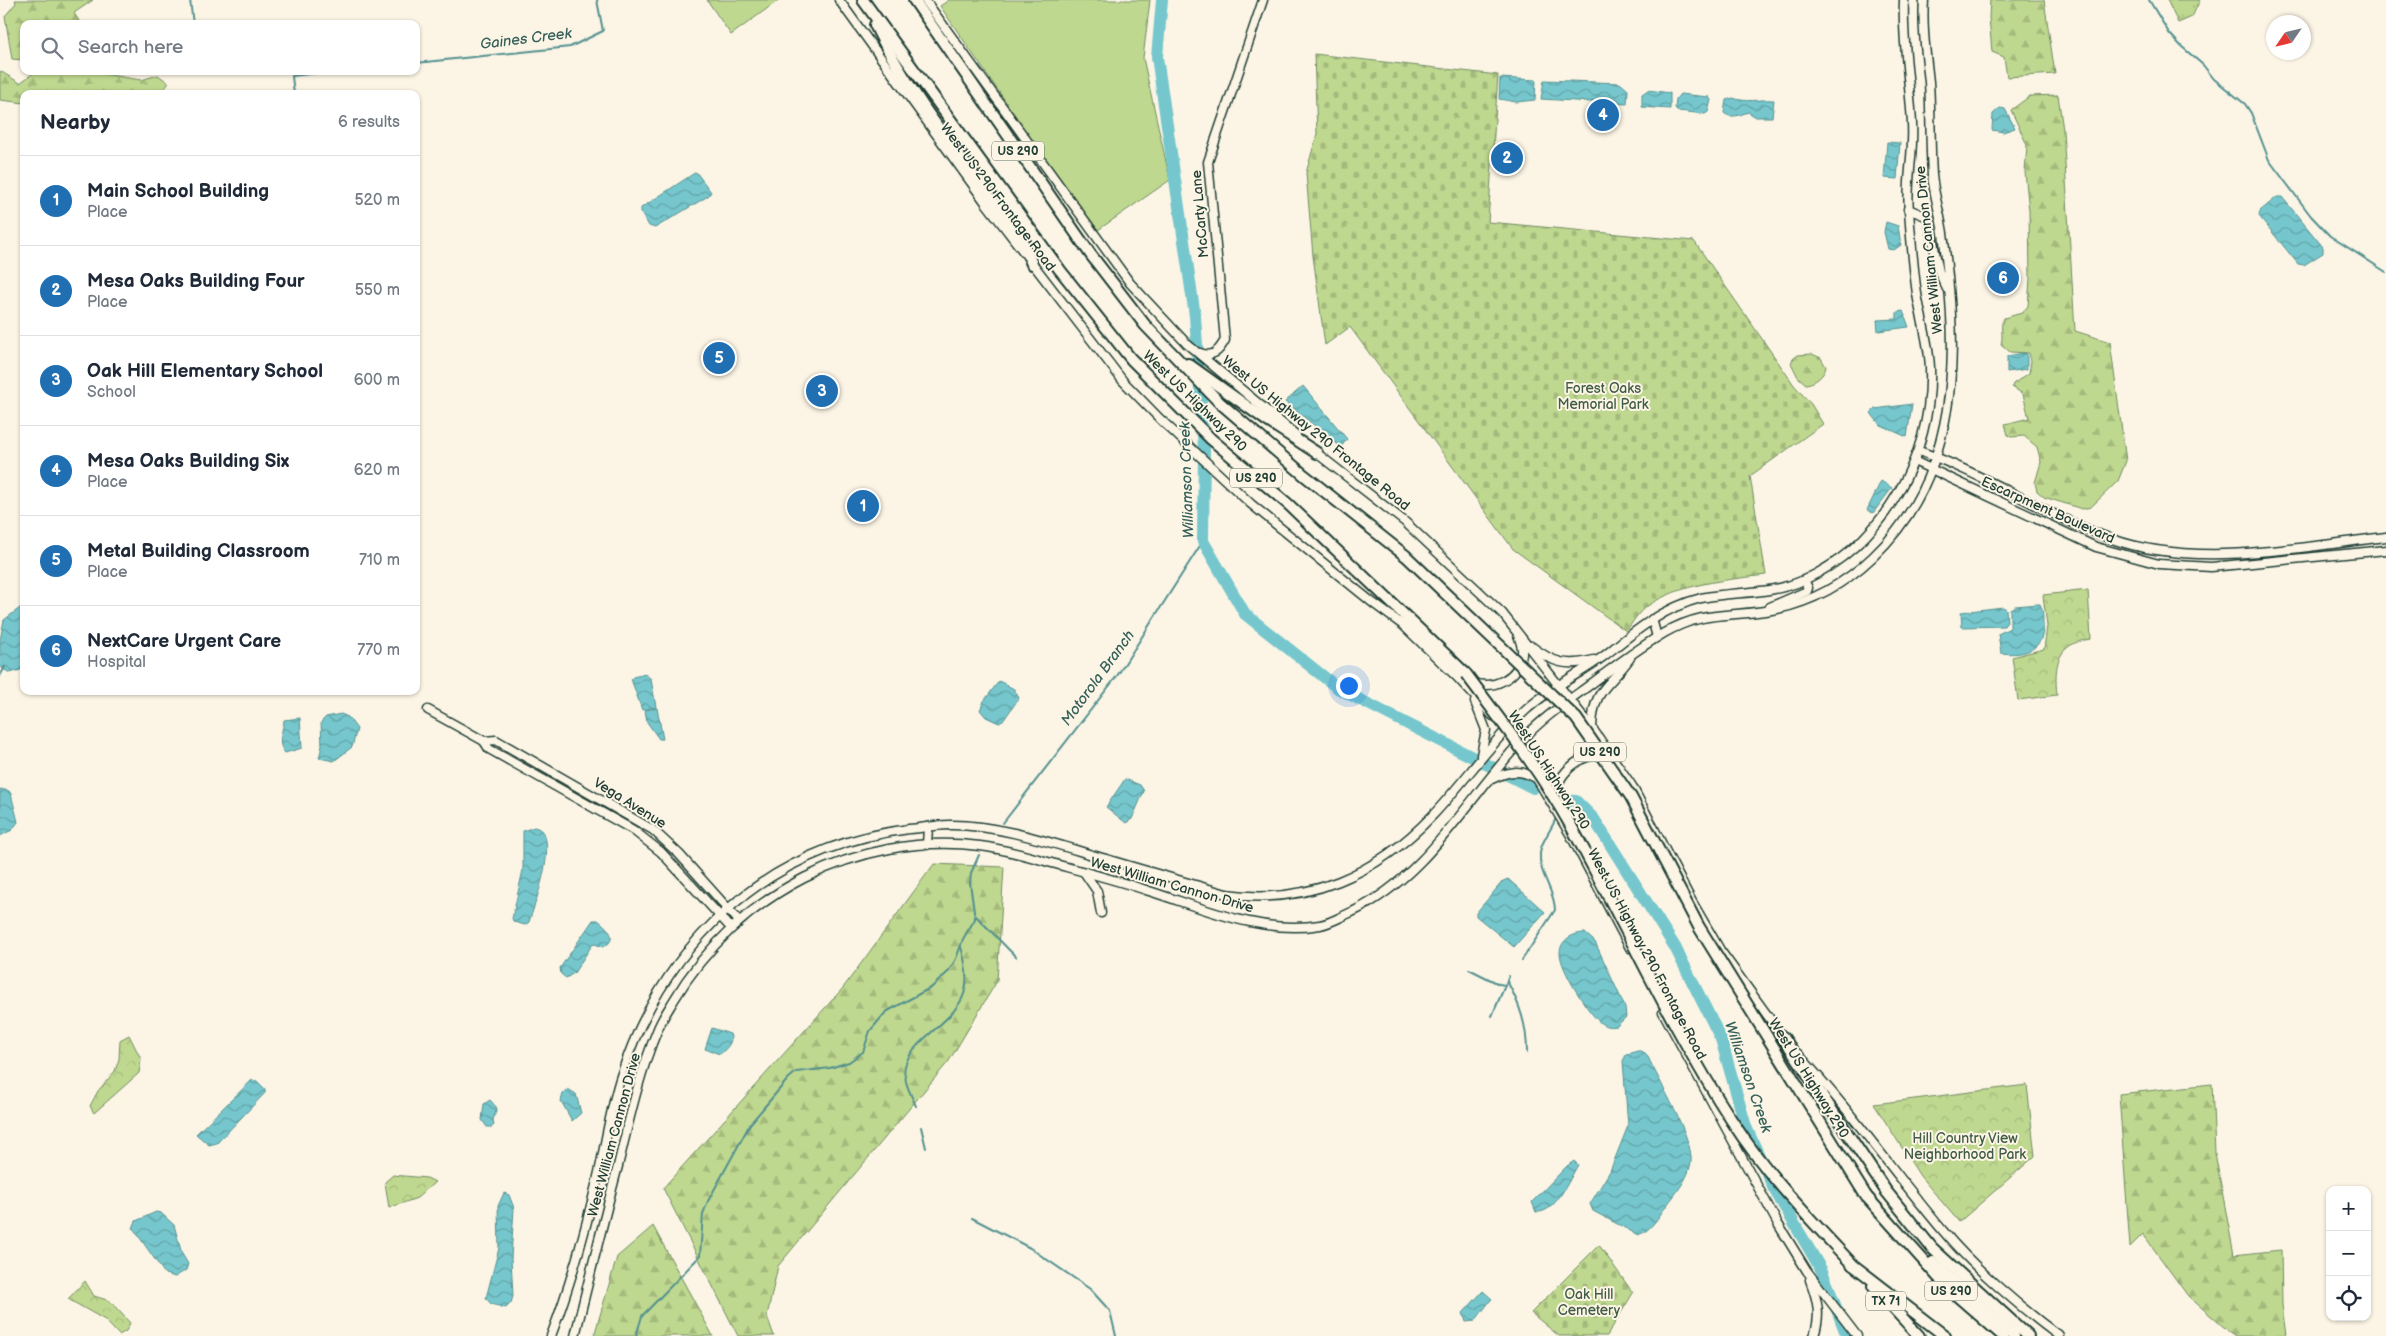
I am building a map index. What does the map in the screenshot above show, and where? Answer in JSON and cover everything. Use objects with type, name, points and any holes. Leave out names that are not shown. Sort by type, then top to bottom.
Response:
[{"type":"highway","name":"West US Highway 290","points":[[914,0],[1091,255],[1165,347],[1233,414],[1304,475],[1406,556],[1576,718],[1631,797],[1699,927],[1866,1196],[1948,1288],[2003,1336]]},
{"type":"highway","points":[[863,1],[900,70],[1022,240],[1032,264]]},
{"type":"highway","name":"West US Highway 290","points":[[863,1],[1060,270],[1131,360],[1166,397],[1288,504],[1466,674],[1502,722],[1570,824],[1696,1063],[1733,1123],[1791,1199],[1853,1265],[1945,1336]]},
{"type":"highway","points":[[1165,347],[1266,420],[1317,453]]},
{"type":"highway","points":[[1783,1037],[1886,1192],[1932,1248],[2028,1336]]},
{"type":"highway","points":[[1905,1238],[2014,1336]]},
{"type":"highway","name":"TX 71","points":[[1853,1265],[1919,1336]]},
{"type":"main road","name":"West US 290 Frontage Road","points":[[838,0],[1032,264],[1110,365],[1176,435],[1232,486],[1359,592]]},
{"type":"main road","name":"West US Highway 290 Frontage Road","points":[[924,0],[1130,283],[1172,330],[1317,453],[1366,489],[1433,546],[1502,613],[1525,641],[1556,685],[1592,728],[1617,765]]},
{"type":"main road","name":"McCarty Lane","points":[[1197,353],[1212,355],[1221,348],[1225,340],[1208,162],[1264,0]]},
{"type":"main road","name":"West William Cannon Drive","points":[[551,1336],[574,1272],[620,1080],[644,1018],[691,945],[719,916],[769,877],[813,854],[861,838],[950,825],[1042,840],[1226,894],[1251,898],[1274,897],[1310,891],[1333,884],[1373,864],[1420,828],[1495,742],[1526,710],[1556,685],[1600,658],[1652,619],[1687,602],[1701,598],[1768,591],[1804,580],[1843,556],[1876,525],[1887,511],[1914,461],[1929,404],[1930,366],[1917,293],[1908,208],[1908,174],[1912,127],[1904,37],[1904,0]]},
{"type":"main road","name":"West William Cannon Drive","points":[[575,1336],[635,1095],[658,1027],[688,976],[730,928],[783,888],[839,862],[884,850],[927,845],[981,846],[1084,872],[1242,920],[1281,927],[1324,924],[1362,907],[1402,878],[1430,851],[1516,747],[1542,720],[1634,652],[1687,621],[1709,615],[1780,608],[1822,593],[1839,584],[1865,564],[1900,527],[1919,497],[1932,469],[1946,425],[1950,390],[1951,337],[1949,294],[1942,226],[1932,175],[1924,0]]},
{"type":"main road","points":[[1908,208],[1928,218],[1939,272],[1949,294]]},
{"type":"main road","name":"Escarpment Boulevard","points":[[1918,451],[1936,457],[2087,530],[2113,540],[2159,551],[2184,554],[2219,554],[2386,537]]},
{"type":"main road","name":"Escarpment Boulevard","points":[[1914,461],[2096,547],[2159,564],[2211,567],[2386,550]]},
{"type":"main road","points":[[1764,611],[1807,591],[1808,588],[1804,580]]},
{"type":"main road","name":"West US Highway 290 Frontage Road","points":[[1359,592],[1403,625],[1457,677],[1516,747],[1559,816],[1778,1224],[1807,1271],[1857,1336]]},
{"type":"main road","points":[[1652,619],[1657,637]]},
{"type":"main road","points":[[1457,677],[1475,684],[1487,685],[1505,680],[1519,668],[1523,652],[1517,632]]},
{"type":"main road","points":[[1525,641],[1543,655],[1559,663],[1570,664],[1600,658]]},
{"type":"main road","points":[[1592,728],[1596,699],[1603,688],[1624,667],[1634,652]]},
{"type":"main road","points":[[1468,690],[1485,722],[1485,744],[1480,760]]},
{"type":"main road","name":"Vega Avenue","points":[[428,710],[484,741],[489,749],[633,830],[668,860],[730,928]]},
{"type":"main road","name":"Vega Avenue","points":[[484,741],[496,740],[642,822],[665,840],[739,920]]},
{"type":"main road","points":[[1559,816],[1554,792],[1566,771],[1583,759],[1596,755],[1604,756],[1617,765]]},
{"type":"main road","name":"West US Highway 290","points":[[1617,765],[1632,786],[1690,900],[1720,950],[1783,1037],[1858,1123],[1944,1233],[1976,1266],[2058,1336]]},
{"type":"main road","points":[[1488,781],[1516,771],[1525,772],[1536,778]]},
{"type":"main road","points":[[927,845],[928,827]]},
{"type":"main road","points":[[1084,872],[1097,891],[1101,913]]},
{"type":"main road","points":[[596,1184],[611,1190]]},
{"type":"main road","points":[[1807,1271],[1819,1307],[1818,1323],[1814,1336]]},
{"type":"green space","points":[[15,0],[93,0],[74,13],[78,20],[20,20],[20,60],[12,59],[5,16],[16,3]]},
{"type":"green space","points":[[707,0],[779,0],[731,35]]},
{"type":"green space","points":[[949,0],[1150,0],[1143,58],[1170,180],[1098,230],[1034,143],[940,6]]},
{"type":"green space","points":[[1990,0],[2044,0],[2055,74],[2007,77],[2004,57],[1992,52],[1989,17]]},
{"type":"green space","points":[[2167,0],[2200,0],[2192,17],[2178,23]]},
{"type":"green space","name":"Forest Oaks Memorial Park","points":[[1314,54],[1498,75],[1488,222],[1694,241],[1794,385],[1811,404],[1823,424],[1750,476],[1766,575],[1704,584],[1673,593],[1643,609],[1626,631],[1513,549],[1350,327],[1325,345],[1313,256],[1306,173],[1317,134]]},
{"type":"green space","points":[[0,71],[20,83],[31,75],[110,75],[141,80],[158,75],[169,83],[163,90],[20,90],[20,102],[0,100]]},
{"type":"green space","points":[[2058,95],[2063,130],[2075,331],[2110,342],[2126,461],[2118,481],[2091,507],[2082,509],[2044,497],[2037,491],[2035,483],[2041,462],[2037,447],[2024,436],[2011,437],[2008,435],[2005,424],[2029,418],[2023,394],[2012,387],[2013,384],[2029,373],[2031,361],[2029,353],[2010,352],[2001,344],[2004,318],[2022,313],[2028,306],[2030,278],[2029,211],[2025,172],[2027,145],[2011,110],[2030,96]]},
{"type":"green space","points":[[1812,354],[1821,358],[1826,367],[1819,378],[1806,384],[1798,377],[1791,363],[1798,355]]},
{"type":"green space","points":[[2088,590],[2091,639],[2070,645],[2064,651],[2057,666],[2057,695],[2018,700],[2012,657],[2044,649],[2047,626],[2043,595]]},
{"type":"green space","points":[[934,864],[1004,867],[997,981],[949,1061],[778,1266],[767,1316],[774,1336],[738,1336],[663,1188],[843,988]]},
{"type":"green space","points":[[129,1035],[141,1059],[139,1073],[94,1113],[90,1106],[98,1091],[115,1071],[119,1059],[120,1040]]},
{"type":"green space","points":[[2212,1084],[2215,1153],[2234,1255],[2281,1250],[2282,1305],[2286,1336],[2236,1336],[2188,1296],[2143,1234],[2130,1247],[2119,1094]]},
{"type":"green space","name":"Hill Country View Neighborhood Park","points":[[2027,1085],[2035,1156],[1959,1222],[1920,1176],[1874,1104]]},
{"type":"green space","points":[[393,1175],[427,1178],[435,1182],[417,1198],[389,1208],[385,1182]]},
{"type":"green space","points":[[653,1226],[713,1336],[594,1336],[617,1257]]},
{"type":"green space","name":"Oak Hill Cemetery","points":[[1599,1245],[1633,1293],[1607,1336],[1559,1336],[1531,1313]]},
{"type":"green space","points":[[85,1281],[94,1296],[110,1301],[130,1323],[126,1331],[119,1335],[105,1320],[68,1299]]},
{"type":"water","points":[[1500,78],[1536,80],[1535,100],[1516,102],[1499,99]]},
{"type":"water","points":[[1544,80],[1620,83],[1628,90],[1627,104],[1541,99]]},
{"type":"water","points":[[1648,90],[1670,93],[1670,109],[1642,107],[1642,94]]},
{"type":"water","points":[[1680,94],[1709,97],[1711,100],[1708,112],[1705,114],[1678,111],[1675,108],[1676,99]]},
{"type":"water","points":[[1733,98],[1748,101],[1774,100],[1772,117],[1756,117],[1748,112],[1736,116],[1727,115],[1724,113],[1726,100]]},
{"type":"water","points":[[2000,108],[2005,109],[2015,128],[2003,132],[1992,130],[1993,114]]},
{"type":"water","points":[[1887,142],[1900,143],[1897,179],[1884,178]]},
{"type":"water","points":[[696,172],[711,192],[708,196],[655,228],[649,226],[641,212],[641,208]]},
{"type":"water","points":[[2277,197],[2282,197],[2323,247],[2323,253],[2304,265],[2298,264],[2259,216],[2260,211]]},
{"type":"water","points":[[1886,222],[1898,226],[1901,245],[1894,250],[1888,249],[1884,232]]},
{"type":"water","points":[[1903,311],[1909,327],[1878,331],[1877,320],[1897,319],[1897,312]]},
{"type":"water","points":[[2027,354],[2027,369],[2007,372],[2007,356]]},
{"type":"water","points":[[1303,386],[1347,439],[1341,447],[1285,402]]},
{"type":"water","points":[[1912,404],[1907,437],[1880,425],[1871,413],[1875,409]]},
{"type":"water","points":[[1881,481],[1892,488],[1873,513],[1867,510]]},
{"type":"water","points":[[2040,604],[2043,615],[2041,640],[2032,649],[2025,652],[2001,653],[1998,634],[2010,628],[2010,609],[2015,606]]},
{"type":"water","points":[[2003,607],[2006,609],[2007,622],[2004,626],[1962,627],[1961,612]]},
{"type":"water","points":[[20,608],[20,670],[10,673],[0,667],[0,640],[4,620]]},
{"type":"water","points":[[645,674],[651,679],[656,707],[642,710],[631,679]]},
{"type":"water","points":[[999,681],[1014,689],[1019,698],[1003,721],[999,723],[986,717],[980,710],[984,701]]},
{"type":"water","points":[[657,708],[663,739],[659,739],[647,722],[645,710]]},
{"type":"water","points":[[341,714],[348,717],[357,729],[352,747],[334,761],[319,758],[322,746],[321,722],[326,717]]},
{"type":"water","points":[[300,718],[302,748],[285,753],[280,741],[284,720]]},
{"type":"water","points":[[1125,779],[1140,785],[1144,791],[1132,819],[1126,823],[1106,807]]},
{"type":"water","points":[[0,789],[9,791],[11,794],[18,822],[12,830],[0,836]]},
{"type":"water","points":[[534,827],[542,832],[546,841],[546,855],[536,901],[529,922],[525,925],[514,922],[512,919],[523,870],[523,831]]},
{"type":"water","points":[[1508,879],[1545,912],[1514,947],[1476,916],[1476,913],[1503,881]]},
{"type":"water","points":[[593,920],[598,920],[605,926],[610,933],[611,940],[603,947],[595,944],[592,945],[574,973],[566,978],[561,974],[560,968]]},
{"type":"water","points":[[1585,933],[1595,942],[1625,1007],[1626,1017],[1617,1026],[1606,1026],[1596,1019],[1576,991],[1561,960],[1562,944],[1576,934]]},
{"type":"water","points":[[712,1028],[730,1034],[731,1037],[729,1045],[720,1054],[705,1049]]},
{"type":"water","points":[[1642,1051],[1648,1057],[1674,1110],[1687,1139],[1691,1162],[1688,1174],[1658,1218],[1651,1227],[1638,1235],[1593,1211],[1590,1204],[1610,1171],[1628,1126],[1623,1061],[1626,1055]]},
{"type":"water","points":[[252,1080],[257,1081],[265,1089],[265,1093],[217,1143],[209,1145],[196,1134]]},
{"type":"water","points":[[568,1089],[576,1094],[581,1113],[572,1121],[561,1101],[563,1094]]},
{"type":"water","points":[[490,1100],[497,1108],[493,1120],[494,1125],[487,1127],[482,1120],[484,1104]]},
{"type":"water","points":[[1574,1161],[1578,1165],[1556,1202],[1543,1211],[1536,1212],[1532,1202]]},
{"type":"water","points":[[504,1193],[509,1195],[514,1208],[511,1258],[513,1296],[511,1303],[506,1308],[491,1304],[486,1298],[499,1248],[498,1206]]},
{"type":"water","points":[[156,1212],[161,1213],[174,1225],[182,1254],[188,1264],[186,1270],[175,1277],[165,1274],[133,1228],[136,1221]]},
{"type":"water","points":[[1483,1291],[1492,1299],[1475,1321],[1466,1322],[1463,1313]]},
{"type":"waterway","points":[[190,0],[192,20]]},
{"type":"waterway","name":"Gaines Creek","points":[[420,63],[570,47],[603,31],[597,0]]},
{"type":"waterway","name":"Williamson Creek","points":[[1162,0],[1157,57],[1195,316],[1204,449],[1203,541],[1245,614],[1339,689],[1533,788]]},
{"type":"waterway","points":[[2149,0],[2169,33],[2203,65],[2214,79],[2245,104],[2251,113],[2269,160],[2311,216],[2330,236],[2386,272]]},
{"type":"waterway","name":"Gaines Creek","points":[[294,90],[292,76],[300,75]]},
{"type":"waterway","name":"Motorola Branch","points":[[1003,823],[1117,676],[1203,541]]},
{"type":"waterway","name":"Gaines Creek","points":[[0,676],[5,667]]},
{"type":"waterway","name":"Williamson Creek","points":[[1560,800],[1576,801],[1594,819],[1675,947],[1721,1039],[1746,1127],[1774,1189],[1822,1271],[1847,1336]]},
{"type":"waterway","points":[[1522,960],[1555,910],[1540,861],[1540,853],[1556,817]]},
{"type":"waterway","name":"Motorola Branch","points":[[636,1336],[642,1316],[700,1256],[703,1214],[708,1201],[750,1124],[788,1079],[796,1072],[830,1068],[849,1062],[863,1052],[870,1031],[886,1012],[932,987],[948,972],[956,959],[963,939],[975,919],[970,883],[971,873],[979,855]]},
{"type":"waterway","points":[[976,916],[1016,957]]},
{"type":"waterway","points":[[916,1106],[906,1081],[905,1066],[916,1047],[948,1018],[962,999],[967,978],[961,947]]},
{"type":"waterway","points":[[1469,969],[1499,984],[1505,985]]},
{"type":"waterway","points":[[1492,1016],[1509,976]]},
{"type":"waterway","points":[[1507,981],[1516,998],[1522,1016],[1526,1033],[1527,1053]]},
{"type":"waterway","points":[[921,1127],[926,1148]]},
{"type":"waterway","points":[[972,1218],[1030,1248],[1090,1289],[1110,1311],[1116,1336]]},
{"type":"place","name":"Mesa Oaks Building Six","points":[[1603,115]]},
{"type":"place","name":"Mesa Oaks Building Four","points":[[1507,158]]},
{"type":"place","name":"NextCare Urgent Care","points":[[2003,278]]},
{"type":"place","name":"Metal Building Classroom","points":[[719,358]]},
{"type":"place","name":"Oak Hill Elementary School","points":[[822,391]]},
{"type":"place","name":"Main School Building","points":[[863,506]]}]
